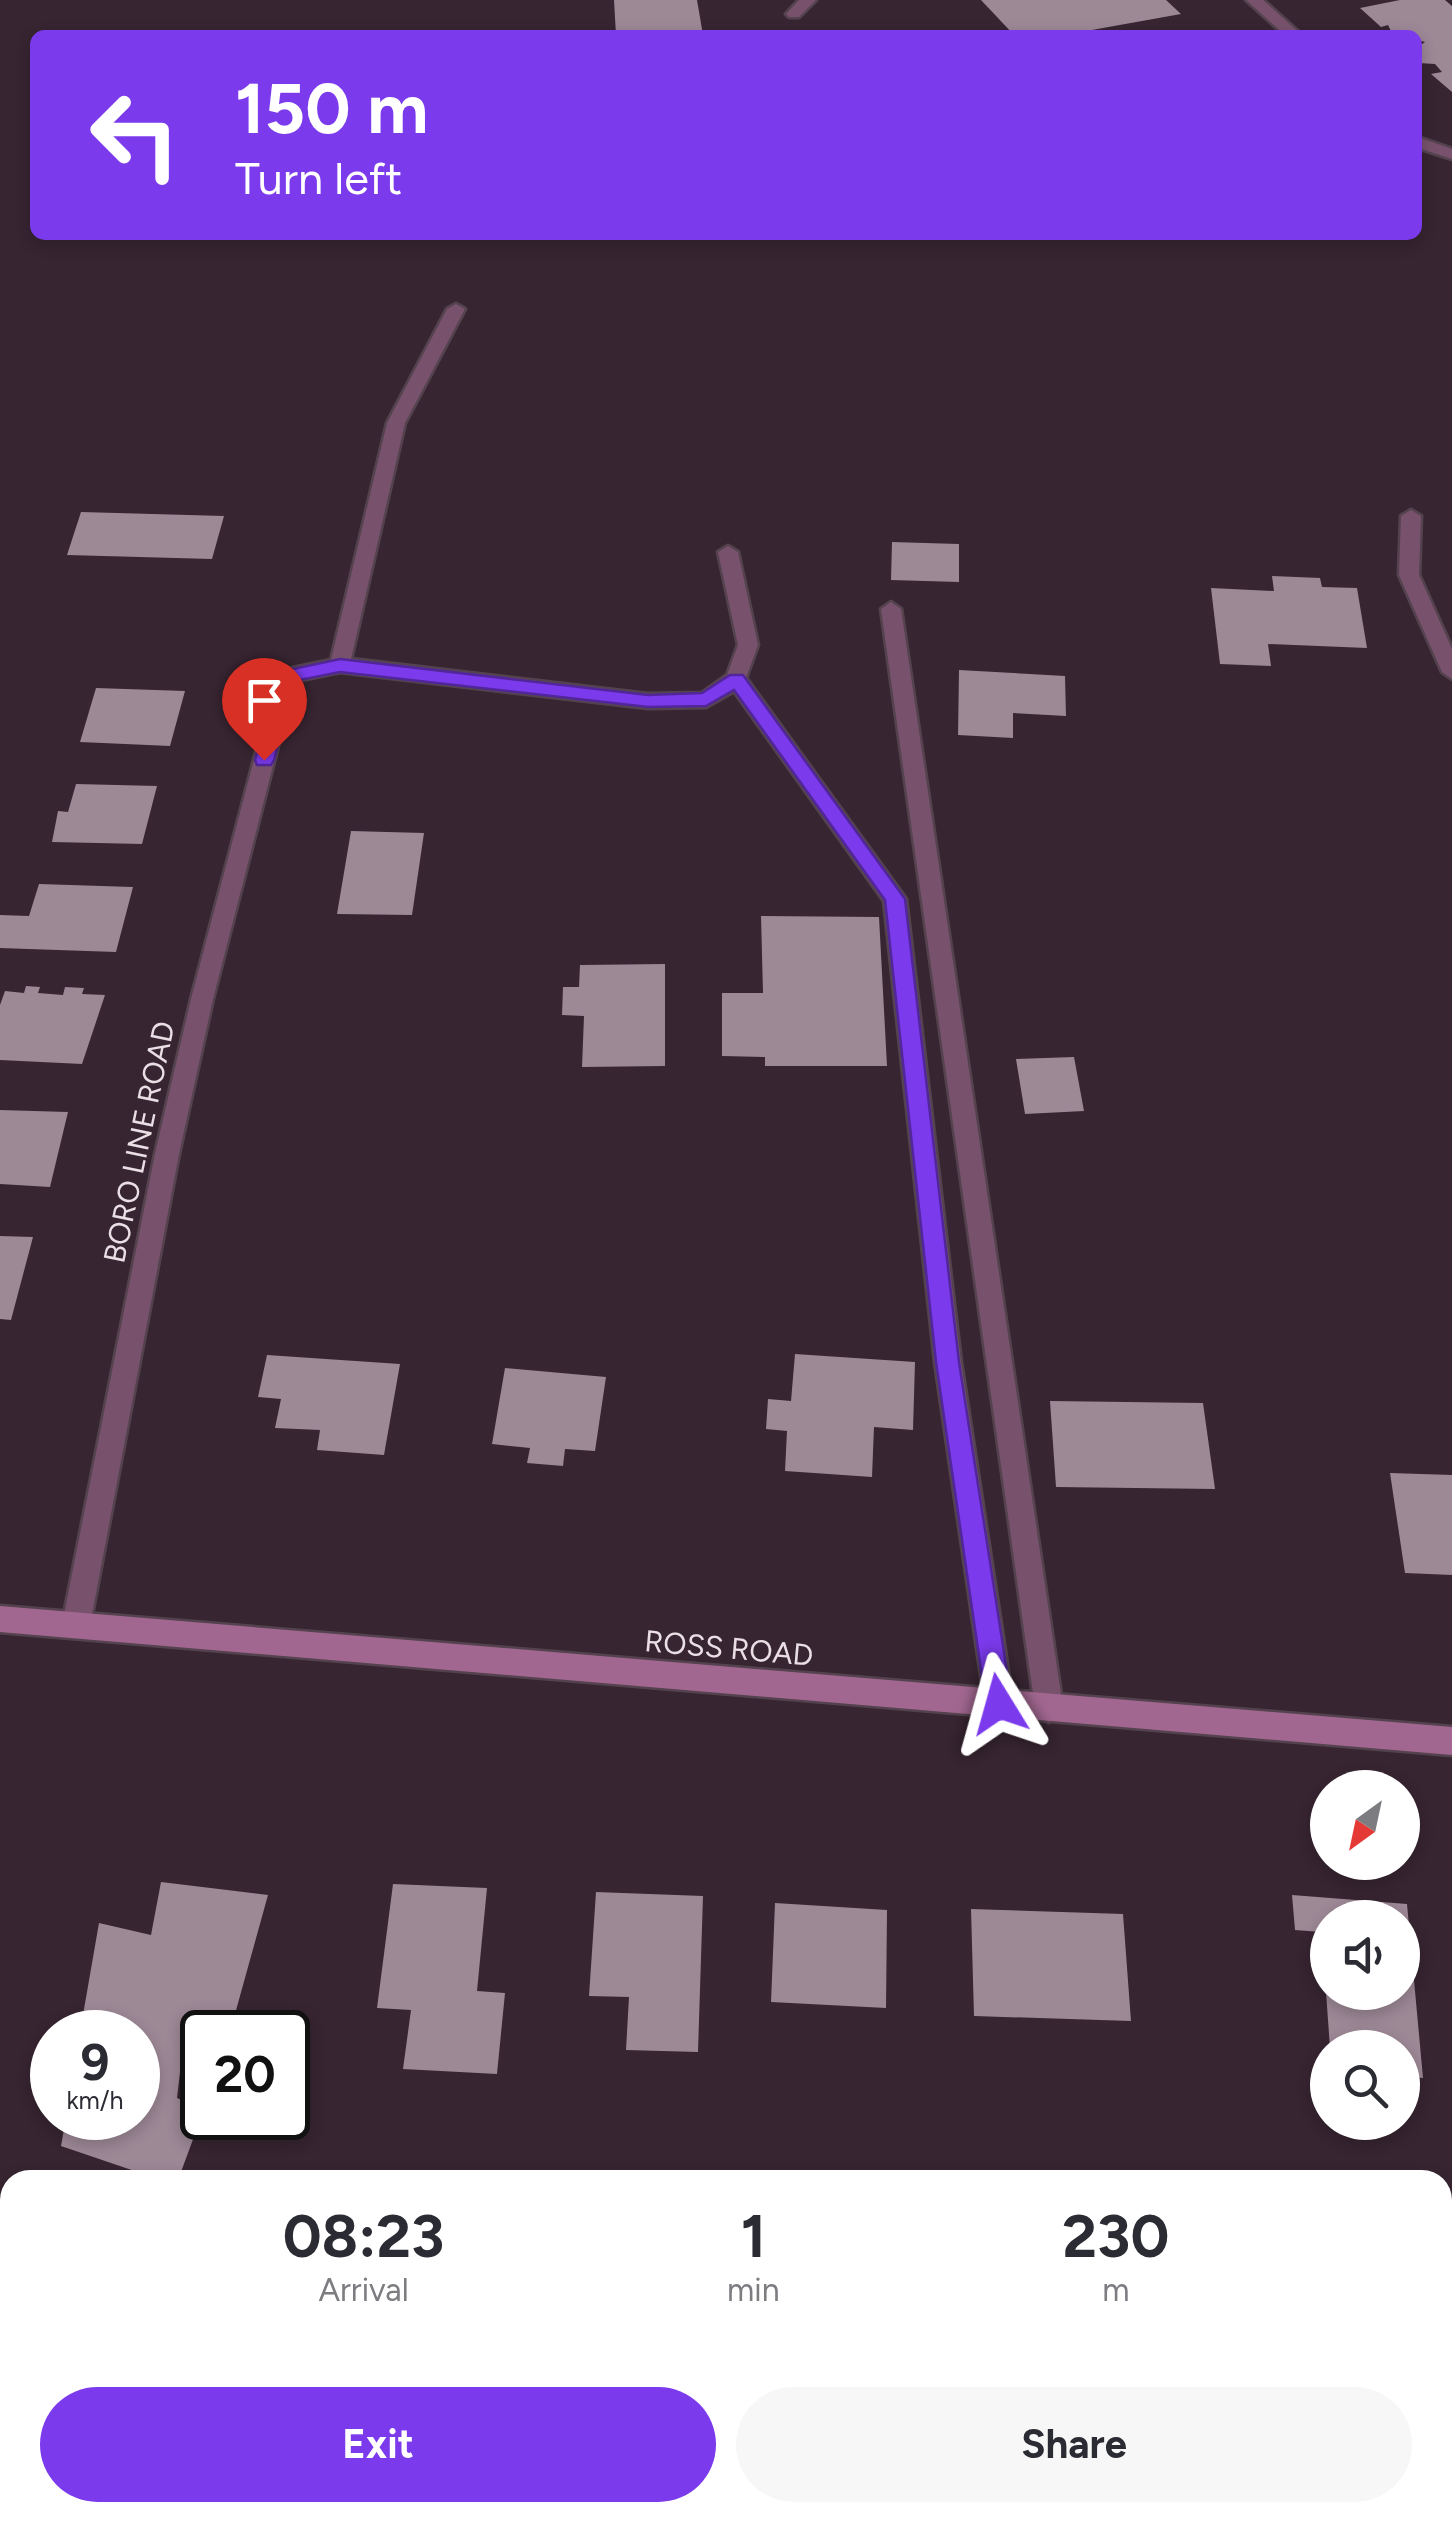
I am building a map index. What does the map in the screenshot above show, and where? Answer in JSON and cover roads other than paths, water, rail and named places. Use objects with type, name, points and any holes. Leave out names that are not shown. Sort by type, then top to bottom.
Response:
[{"type":"street","points":[[794,14],[808,0]]},
{"type":"street","points":[[1254,0],[1288,30]]},
{"type":"street","points":[[1422,144],[1452,154]]},
{"type":"street","points":[[456,310],[396,423],[340,665],[648,701],[706,700],[736,680],[748,646],[728,552]]},
{"type":"street","points":[[1411,516],[1409,575],[1452,672]]},
{"type":"street","points":[[891,609],[1049,1708]]},
{"type":"street","name":"BORO LINE ROAD","points":[[76,1625],[167,1154],[202,999],[286,676],[340,665]]},
{"type":"street","points":[[736,680],[895,899],[948,1362],[999,1704]]},
{"type":"street","name":"ROSS ROAD","points":[[0,1619],[1452,1741]]}]
